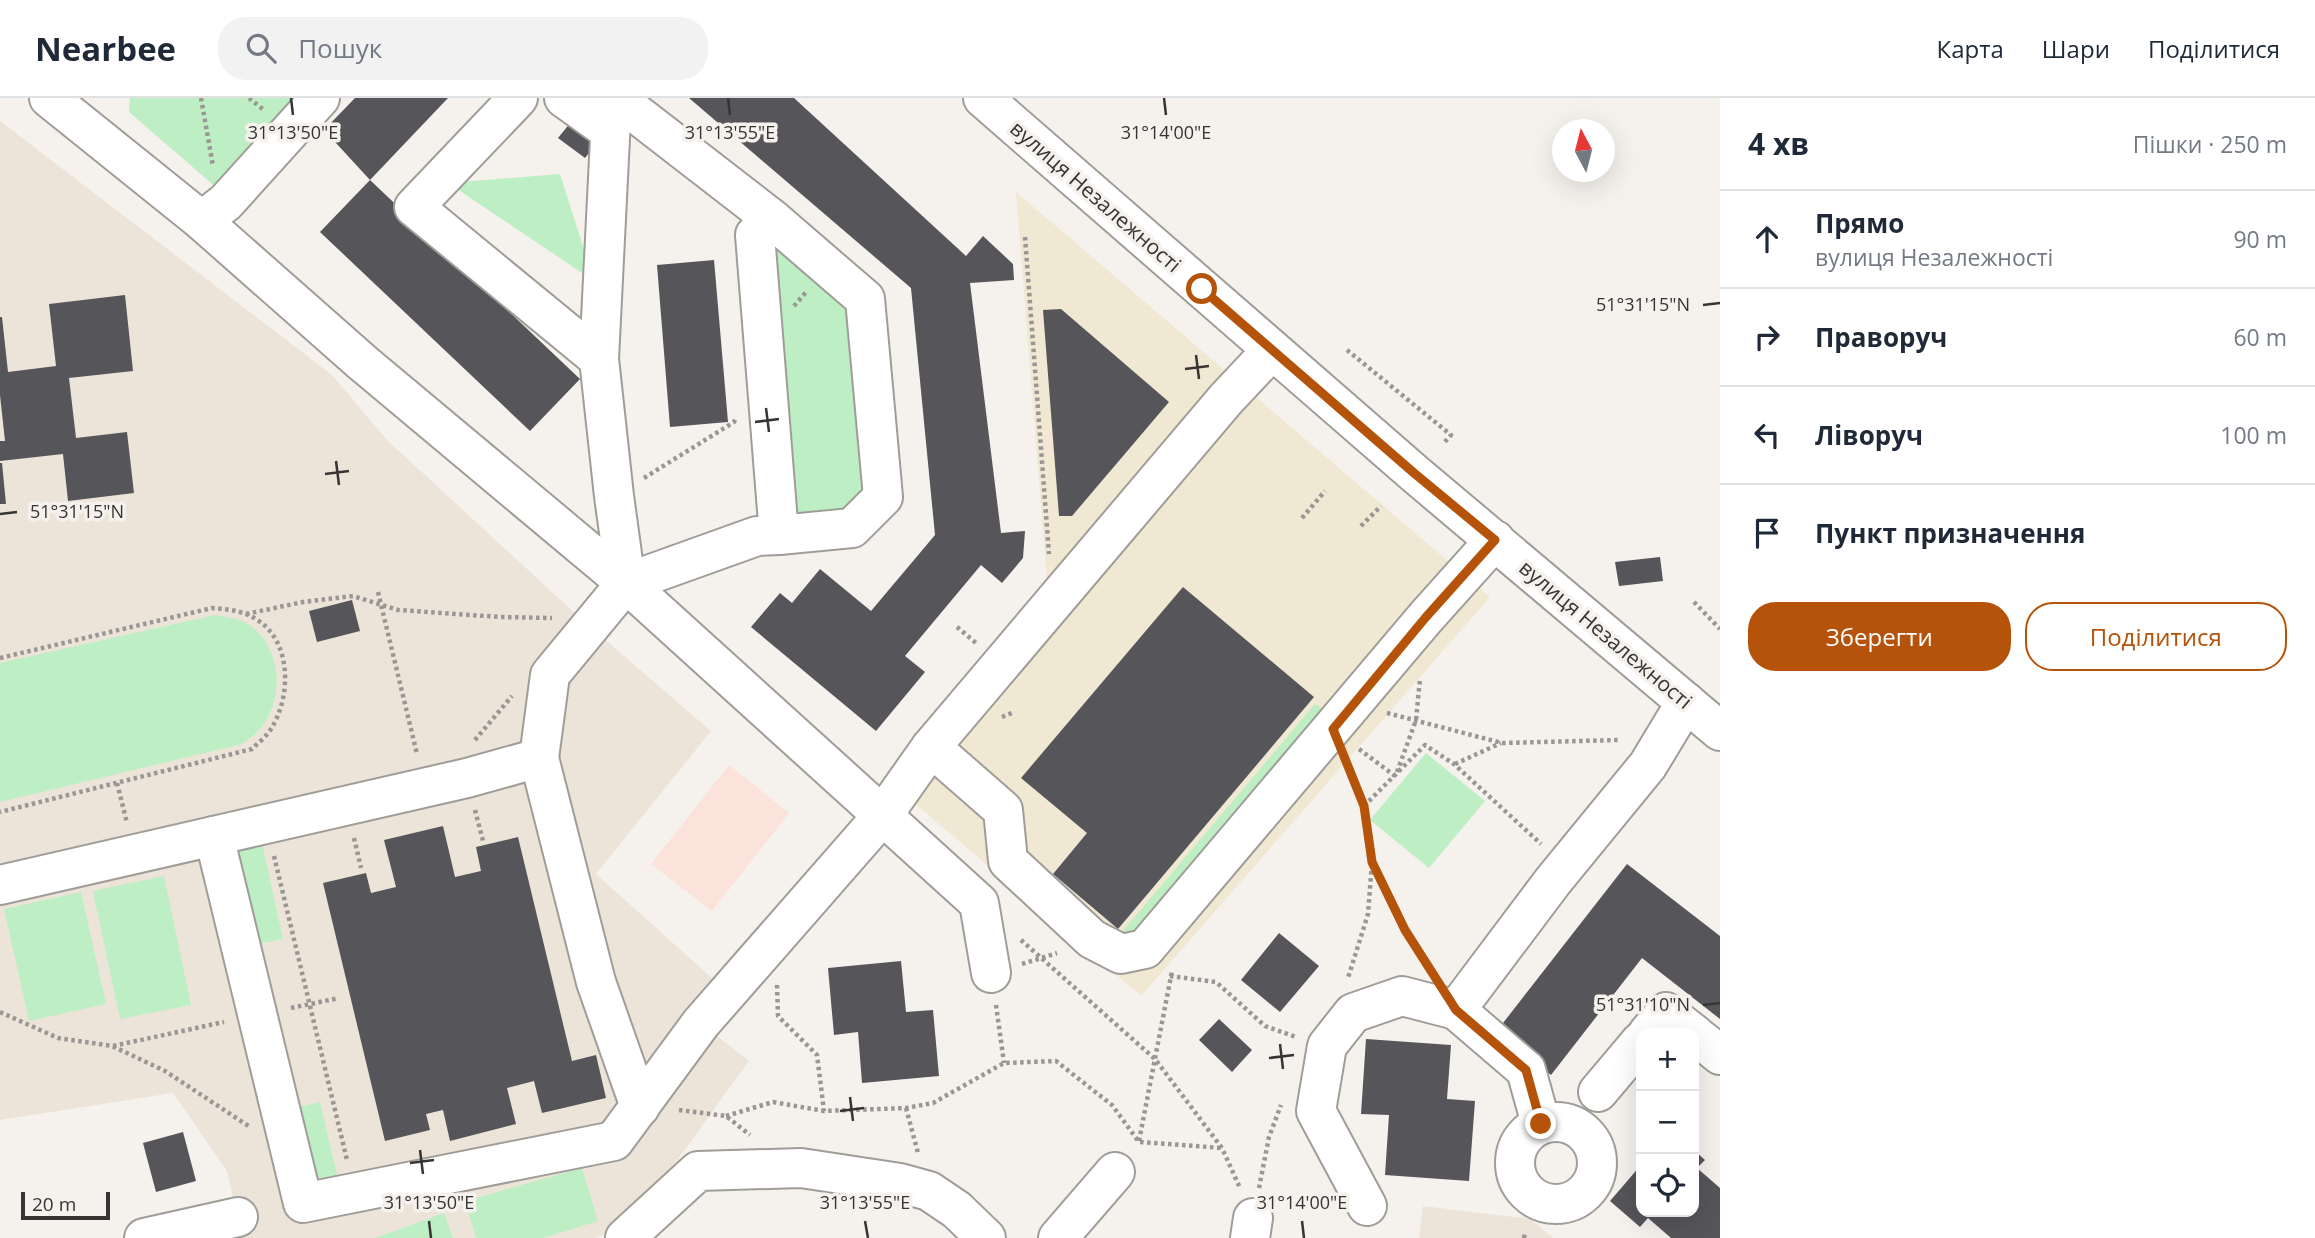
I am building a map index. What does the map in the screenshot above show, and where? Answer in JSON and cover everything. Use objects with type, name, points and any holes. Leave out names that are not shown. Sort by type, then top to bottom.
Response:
[{"type":"street","points":[[49,98],[214,211],[363,363],[626,583],[979,903],[991,973]]},
{"type":"street","points":[[214,211],[320,98]]},
{"type":"street","points":[[519,98],[414,207],[599,359]]},
{"type":"street","points":[[564,98],[613,109],[771,218],[865,299],[883,497],[852,528],[757,536],[626,583],[550,675],[539,758],[596,982],[640,1107]]},
{"type":"street","name":"вулиця Незалежності","points":[[983,98],[1272,350],[1720,731]]},
{"type":"street","points":[[613,109],[599,359],[626,583]]},
{"type":"street","points":[[771,218],[755,235],[779,535]]},
{"type":"street","points":[[214,836],[303,1203],[614,1141],[701,1023],[883,815],[931,747],[1226,399],[1272,350]]},
{"type":"street","points":[[931,747],[1003,810],[1008,860],[1107,947],[1146,949],[1409,637],[1495,540]]},
{"type":"street","points":[[1456,1010],[1565,866],[1648,765],[1686,702]]},
{"type":"street","points":[[0,885],[425,788],[539,758]]},
{"type":"street","points":[[1367,1206],[1316,1111],[1327,1046],[1353,1013],[1402,996],[1456,1010],[1526,1070],[1541,1124]]},
{"type":"street","points":[[1652,1028],[1666,1012],[1686,1028]]},
{"type":"street","points":[[1699,1039],[1720,1055]]},
{"type":"street","points":[[1598,1092],[1636,1047]]},
{"type":"street","points":[[625,1238],[698,1171],[801,1168],[900,1182],[929,1191],[957,1210],[986,1238]]},
{"type":"street","points":[[1058,1238],[1115,1172]]},
{"type":"street","points":[[145,1238],[238,1217]]},
{"type":"path","points":[[201,98],[218,189],[214,211]]},
{"type":"path","points":[[1024,237],[1050,560]]},
{"type":"path","points":[[1347,350],[1451,435],[1443,444]]},
{"type":"path","points":[[614,496],[734,422],[739,410]]},
{"type":"path","points":[[1302,518],[1325,491]]},
{"type":"path","points":[[1361,526],[1381,506]]},
{"type":"path","points":[[378,592],[425,788]]},
{"type":"path","points":[[245,614],[303,602],[353,596],[398,610],[553,618]]},
{"type":"path","points":[[1694,603],[1720,629]]},
{"type":"path","points":[[0,657],[212,608],[245,614],[271,630],[281,651],[285,670],[285,690],[270,730],[251,749],[0,811]]},
{"type":"path","points":[[957,627],[977,644]]},
{"type":"path","points":[[470,746],[514,695]]},
{"type":"path","points":[[1395,776],[1416,720],[1502,743],[1619,740]]},
{"type":"path","points":[[1333,729],[1395,776]]},
{"type":"path","points":[[1333,729],[1364,806],[1372,862],[1368,914],[1347,983]]},
{"type":"path","points":[[1454,764],[1502,743]]},
{"type":"path","points":[[1364,806],[1425,745],[1454,764],[1565,866]]},
{"type":"path","points":[[117,783],[128,828]]},
{"type":"path","points":[[267,824],[355,1193]]},
{"type":"path","points":[[1372,862],[1405,930],[1456,1010]]},
{"type":"path","points":[[979,903],[1155,1059],[1222,1147],[1252,1228]]},
{"type":"path","points":[[1004,1063],[991,973],[1043,958],[1107,947],[1171,976],[1216,982],[1265,1026],[1327,1046]]},
{"type":"path","points":[[754,963],[778,986],[778,1016],[817,1055],[824,1111]]},
{"type":"path","points":[[1115,1172],[1139,1142],[1173,963]]},
{"type":"path","points":[[0,1012],[58,1038],[112,1046],[165,1071],[271,1142],[287,1138]]},
{"type":"path","points":[[112,1046],[234,1020]]},
{"type":"path","points":[[640,1107],[726,1116],[773,1102],[824,1111],[906,1108],[933,1103],[1004,1063],[1056,1061],[1112,1105],[1139,1142]]},
{"type":"path","points":[[1252,1228],[1269,1137],[1282,1102]]},
{"type":"path","points":[[1139,1142],[1222,1147]]},
{"type":"shaded area","points":[[0,121],[332,375],[387,440],[580,618],[711,731],[596,874],[712,978],[684,1010],[749,1061],[633,1221],[595,1238],[227,1238],[240,1229],[227,1171],[173,1093],[0,1120]]},
{"type":"shaded area","points":[[1016,192],[1490,597],[1141,996],[893,785],[1048,593]]},
{"type":"shaded area","points":[[729,765],[789,813],[712,911],[651,864]]},
{"type":"shaded area","points":[[1423,1206],[1530,1219],[1553,1238],[1419,1238]]},
{"type":"green space","points":[[130,98],[297,98],[218,189],[129,112]]},
{"type":"green space","points":[[560,174],[594,281],[448,183]]},
{"type":"green space","points":[[778,250],[787,250],[853,308],[867,500],[842,519],[788,522],[770,255]]},
{"type":"green space","points":[[215,615],[242,621],[255,630],[272,655],[276,671],[274,702],[268,717],[256,734],[242,744],[0,802],[0,663]]},
{"type":"green space","points":[[1315,704],[1334,715],[1144,940],[1122,932]]},
{"type":"green space","points":[[1426,753],[1485,801],[1429,868],[1370,820]]},
{"type":"green space","points":[[260,834],[283,939],[248,946],[233,857],[245,839]]},
{"type":"green space","points":[[164,876],[191,1005],[120,1019],[93,891]]},
{"type":"green space","points":[[81,892],[106,1004],[29,1021],[4,909]]},
{"type":"green space","points":[[320,1102],[339,1184],[324,1181],[309,1171],[287,1110]]},
{"type":"green space","points":[[582,1168],[598,1221],[543,1238],[476,1238],[465,1201]]},
{"type":"green space","points":[[444,1213],[453,1238],[375,1238]]},
{"type":"building","points":[[355,98],[448,98],[370,180],[324,130]]},
{"type":"building","points":[[689,98],[794,98],[966,256],[983,236],[1013,264],[1014,280],[970,283],[1001,533],[1025,531],[1023,558],[1002,583],[981,565],[905,656],[925,672],[876,731],[751,627],[780,593],[792,603],[820,569],[871,611],[935,535],[911,288]]},
{"type":"building","points":[[571,122],[597,143],[585,158],[558,138]]},
{"type":"building","points":[[370,180],[580,379],[530,431],[320,232]]},
{"type":"building","points":[[714,260],[728,422],[670,427],[657,265]]},
{"type":"building","points":[[125,295],[133,371],[69,378],[76,438],[127,432],[134,493],[68,501],[63,454],[0,461],[0,441],[5,441],[0,395],[0,317],[8,372],[56,366],[49,304]]},
{"type":"building","points":[[1061,309],[1169,402],[1072,516],[1059,516],[1043,310]]},
{"type":"building","points":[[2,463],[6,504],[0,504]]},
{"type":"building","points":[[1660,557],[1663,581],[1619,586],[1615,562]]},
{"type":"building","points":[[1183,587],[1314,697],[1118,929],[1053,874],[1087,833],[1021,778]]},
{"type":"building","points":[[352,600],[360,631],[317,642],[309,611]]},
{"type":"building","points":[[443,826],[455,877],[481,871],[476,847],[518,837],[572,1061],[596,1055],[606,1098],[542,1113],[534,1081],[507,1088],[516,1124],[450,1141],[443,1110],[426,1114],[430,1130],[385,1141],[323,883],[366,873],[371,893],[396,887],[384,840]]},
{"type":"building","points":[[1627,864],[1720,936],[1720,1019],[1642,958],[1551,1075],[1496,1032]]},
{"type":"building","points":[[1279,933],[1319,966],[1280,1012],[1241,980]]},
{"type":"building","points":[[901,961],[906,1012],[933,1010],[939,1076],[862,1083],[858,1032],[834,1035],[828,968]]},
{"type":"building","points":[[1219,1019],[1252,1050],[1232,1072],[1199,1040]]},
{"type":"building","points":[[1366,1039],[1451,1045],[1447,1099],[1475,1101],[1469,1181],[1385,1175],[1389,1115],[1361,1114]]},
{"type":"building","points":[[183,1132],[196,1181],[156,1192],[143,1143]]},
{"type":"building","points":[[1699,1155],[1705,1160],[1699,1166]]},
{"type":"building","points":[[1699,1170],[1720,1188],[1720,1238],[1671,1238],[1648,1218],[1640,1227],[1610,1201],[1636,1171],[1636,1217],[1699,1217]]},
{"type":"route","points":[[1202,289],[1495,540],[1426,617],[1333,729],[1364,806],[1372,862],[1405,930],[1456,1010],[1526,1070],[1541,1124]]}]
